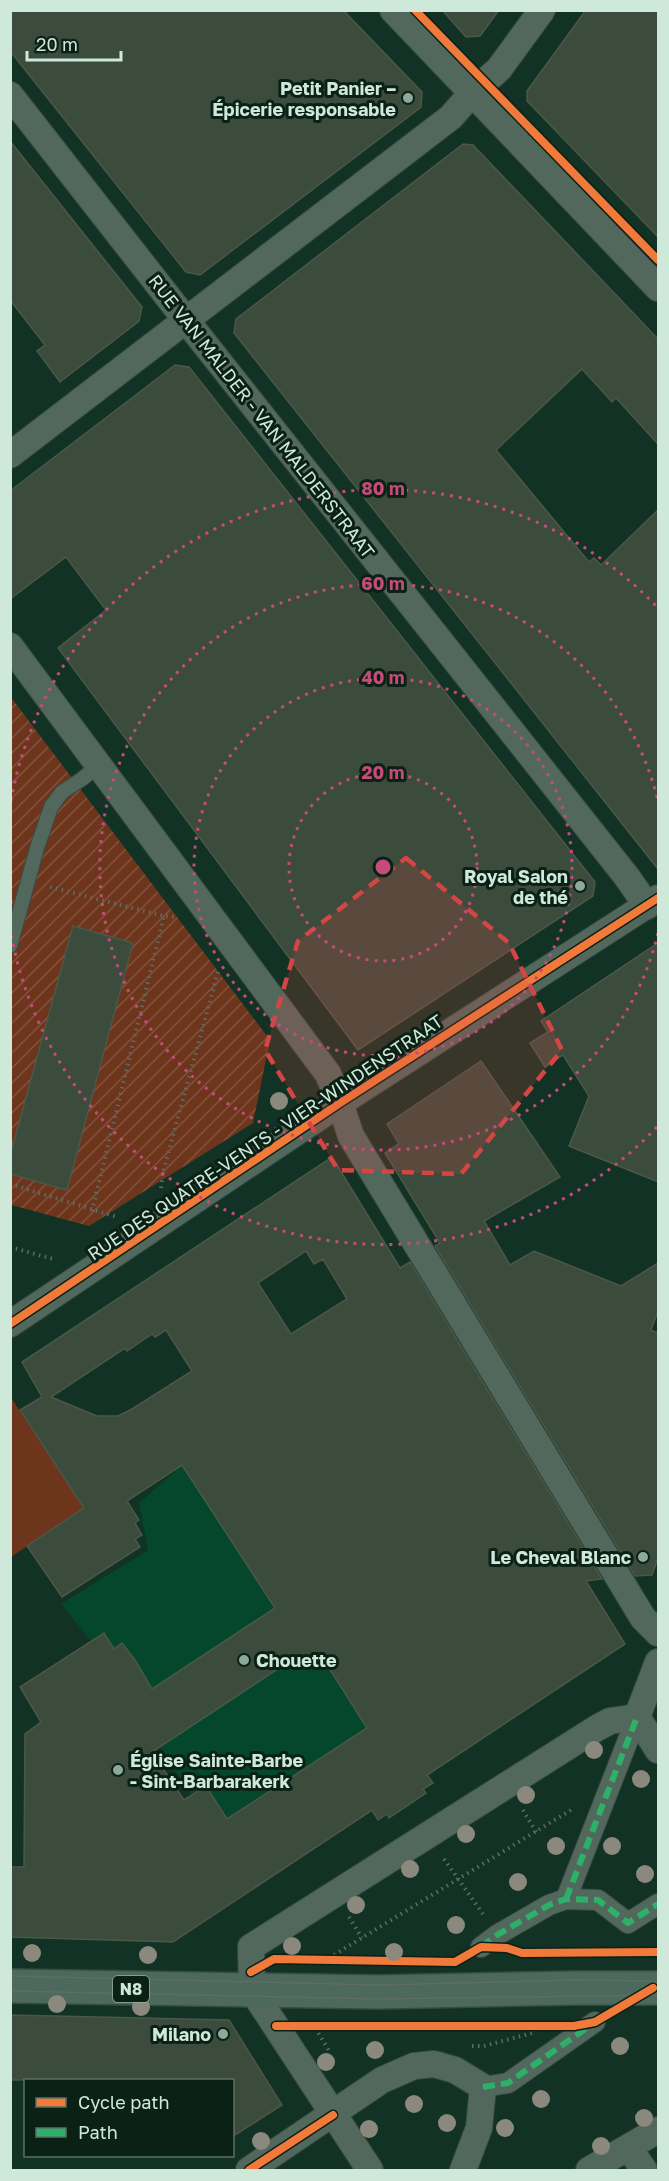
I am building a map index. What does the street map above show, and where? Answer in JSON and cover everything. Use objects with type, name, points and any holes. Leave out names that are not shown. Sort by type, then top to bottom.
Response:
[{"type":"main road","name":"N8","points":[[10,1986],[427,1992],[657,1988]]},
{"type":"street","points":[[393,10],[658,288]]},
{"type":"street","points":[[10,455],[451,117],[472,93],[499,69],[542,10]]},
{"type":"street","name":"RUE VAN MALDER - VAN MALDERSTRAAT","points":[[10,95],[627,877],[653,902]]},
{"type":"street","points":[[10,646],[328,1074],[351,1136],[643,1618],[658,1633]]},
{"type":"street","name":"RUE DES QUATRE-VENTS - VIER-WINDENSTRAAT","points":[[10,1324],[340,1103],[653,902]]},
{"type":"street","points":[[566,1899],[658,1662]]},
{"type":"street","points":[[637,1717],[658,1750]]},
{"type":"street","points":[[370,2170],[252,1990],[251,1947],[597,1728],[610,1721],[637,1717]]},
{"type":"street","points":[[481,1947],[549,1905],[566,1899],[598,1900],[628,1923],[658,1904]]},
{"type":"street","points":[[249,2170],[382,2080],[414,2066],[434,2064],[455,2070],[483,2087],[508,2083],[596,2022]]},
{"type":"street","points":[[463,2170],[479,2128],[483,2087]]},
{"type":"street","points":[[589,2170],[658,2130]]},
{"type":"street","points":[[629,2148],[644,2170]]},
{"type":"lane","points":[[10,946],[51,807],[62,792],[99,765]]},
{"type":"lane","points":[[10,1981],[233,1987],[252,1990]]},
{"type":"path","points":[[37,849],[59,854],[50,888],[164,916],[176,917],[181,913]]},
{"type":"path","points":[[92,1211],[164,916]]},
{"type":"path","points":[[10,1184],[92,1211],[156,1227],[163,1172],[218,972],[223,968]]},
{"type":"path","points":[[326,1960],[609,1787]]},
{"type":"path","points":[[523,1810],[536,1832]]},
{"type":"path","points":[[439,1851],[483,1915]]},
{"type":"path","points":[[316,1960],[338,1960]]},
{"type":"path","points":[[484,2046],[532,2033],[535,2015]]},
{"type":"path","points":[[524,2025],[544,2025]]},
{"type":"path","points":[[276,2026],[325,2026]]},
{"type":"highlighted area","points":[[406,858],[509,943],[562,1050],[461,1174],[338,1170],[265,1050],[298,941]]},
{"type":"shaded area","points":[[10,696],[270,1040],[253,1123],[89,1226],[11,1205]]},
{"type":"shaded area","points":[[10,1396],[84,1508],[11,1557],[10,1557]]},
{"type":"shaded area","name":"Chouette","points":[[182,1465],[433,1783],[424,1789],[426,1793],[389,1818],[386,1814],[378,1820],[371,1811],[252,1889],[92,1642],[61,1604],[148,1550],[139,1503]]},
{"type":"building","points":[[10,10],[343,10],[422,92],[421,107],[200,275],[186,272],[10,51]]},
{"type":"building","points":[[442,10],[499,10],[480,36],[466,37]]},
{"type":"building","points":[[586,10],[658,10],[658,237],[527,101],[527,91]]},
{"type":"building","points":[[10,141],[142,307],[139,321],[60,382],[37,351],[45,345],[10,300]]},
{"type":"building","points":[[463,144],[473,145],[658,339],[658,444],[616,398],[612,402],[582,369],[496,450],[589,562],[594,558],[601,565],[658,510],[658,869],[234,333],[236,319]]},
{"type":"building","points":[[175,365],[189,367],[595,882],[593,896],[358,1050],[58,648],[106,610],[66,557],[10,599],[10,491]]},
{"type":"building","points":[[73,926],[133,943],[67,1190],[10,1174],[10,1156]]},
{"type":"building","points":[[658,943],[658,1182],[569,1146],[589,1096],[563,1055],[545,1067],[530,1043],[548,1032],[541,1021]]},
{"type":"building","points":[[481,1061],[560,1177],[484,1221],[510,1265],[534,1251],[621,1286],[658,1263],[658,1311],[651,1330],[658,1333],[658,1558],[652,1575],[635,1576],[435,1246],[440,1243],[385,1153],[399,1144],[387,1124]]},
{"type":"building","points":[[332,1157],[400,1268],[410,1262],[602,1579],[586,1581],[625,1644],[427,1775],[433,1783],[423,1789],[426,1793],[389,1818],[387,1814],[378,1820],[372,1810],[173,1942],[10,1937],[10,1867],[24,1867],[25,1734],[41,1722],[20,1687],[104,1633],[114,1649],[122,1643],[152,1689],[275,1608],[182,1465],[127,1501],[139,1520],[135,1523],[142,1535],[135,1539],[140,1547],[62,1597],[27,1546],[84,1508],[20,1410],[42,1397],[22,1362]],"holes":[[[306,1251],[314,1264],[323,1259],[347,1299],[291,1334],[258,1283]],[[166,1330],[192,1371],[132,1409],[118,1416],[97,1416],[51,1397],[125,1348],[127,1351],[152,1334],[155,1337]],[[299,1655],[324,1660],[367,1728],[227,1819],[206,1786],[184,1800],[152,1752]]]},
{"type":"building","points":[[10,2015],[229,2020],[282,2105],[234,2136],[234,2079],[10,2080]]},
{"type":"tram line","points":[[10,1976],[378,1985],[575,1980],[658,1981]]},
{"type":"tram line","points":[[10,1991],[378,1999],[658,1995]]},
{"type":"marked path","points":[[566,1899],[637,1717]]},
{"type":"marked path","points":[[481,1947],[497,1935],[549,1905],[566,1899],[598,1900],[628,1923],[658,1904]]},
{"type":"marked path","points":[[483,2087],[508,2083],[588,2027]]},
{"type":"cycle path","points":[[415,10],[658,260]]},
{"type":"cycle path","points":[[10,1324],[340,1103],[658,898]]},
{"type":"cycle path","points":[[251,1972],[274,1959],[455,1962],[481,1947],[507,1948],[522,1953],[658,1952]]},
{"type":"cycle path","points":[[276,2026],[574,2026],[595,2022],[653,1988]]},
{"type":"cycle path","points":[[249,2170],[333,2115]]},
{"type":"place","name":"Petit Panier – Épicerie responsable","points":[[408,98]]},
{"type":"place","name":"Royal Salon de thé","points":[[580,886]]},
{"type":"place","name":"Le Cheval Blanc","points":[[643,1557]]},
{"type":"place","name":"Chouette","points":[[244,1660]]},
{"type":"place","name":"Église Sainte-Barbe - Sint-Barbarakerk","points":[[118,1770]]},
{"type":"place","name":"Milano","points":[[223,2034]]}]
